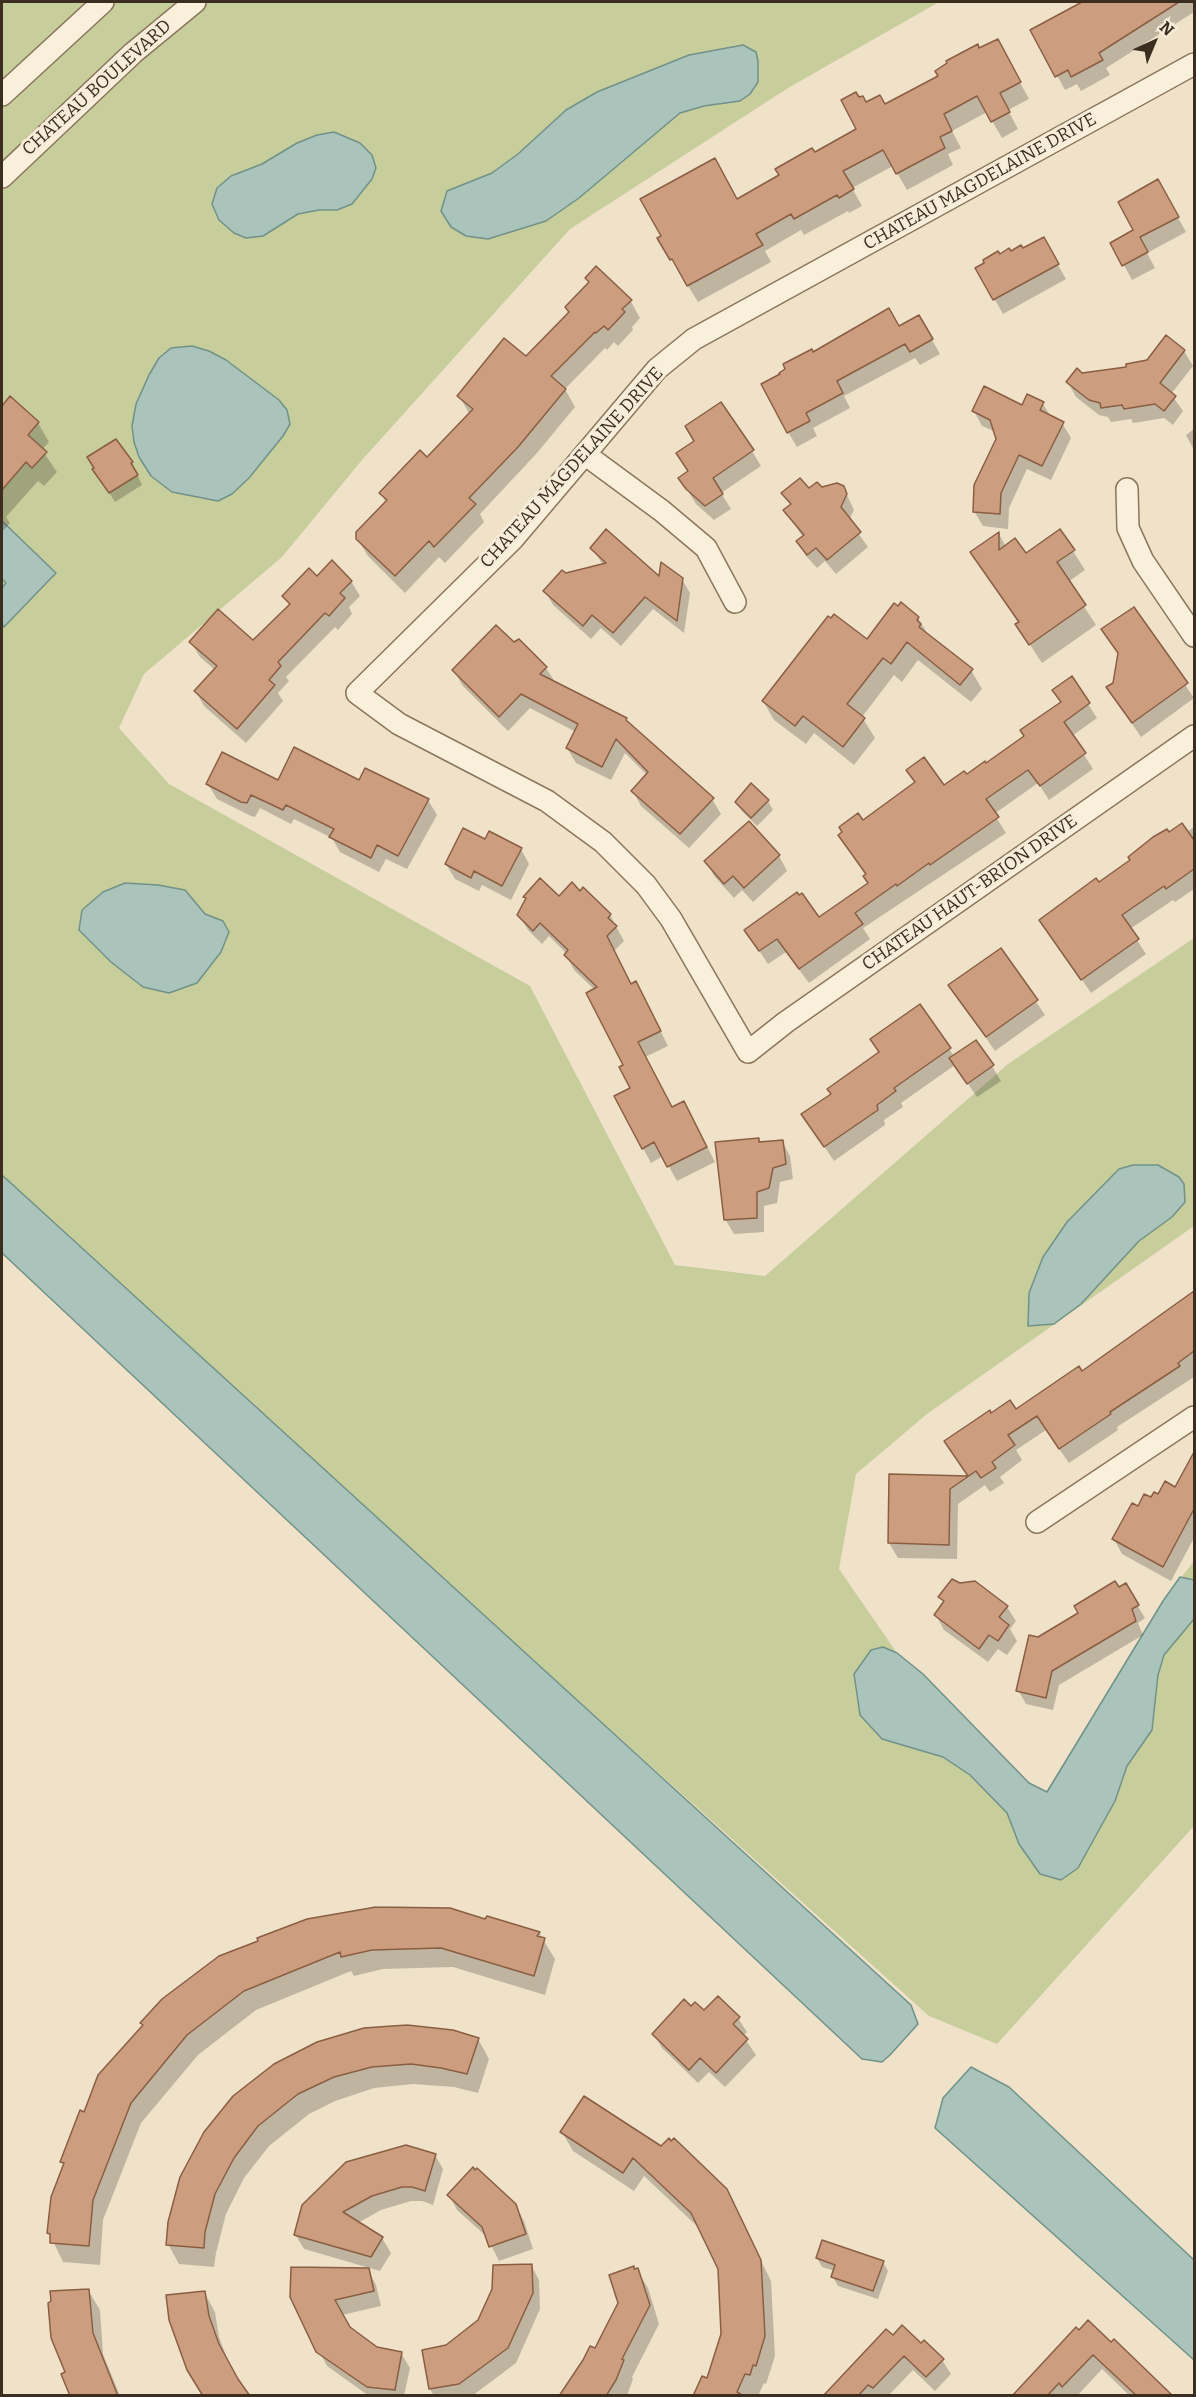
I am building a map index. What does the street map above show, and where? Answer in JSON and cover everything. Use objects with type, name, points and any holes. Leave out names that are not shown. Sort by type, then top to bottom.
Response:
[{"type":"street","points":[[2,95],[103,2]]},
{"type":"street","name":"CHATEAU BOULEVARD","points":[[2,177],[133,53],[195,2]]},
{"type":"street","name":"CHATEAU MAGDELAINE DRIVE","points":[[748,1052],[670,919],[646,885],[603,842],[547,801],[399,724],[357,693],[513,539],[657,369],[694,339],[1194,64]]},
{"type":"street","points":[[586,455],[662,511],[706,548],[735,602]]},
{"type":"street","points":[[1127,489],[1128,528],[1143,561],[1194,636]]},
{"type":"street","name":"CHATEAU HAUT-BRION DRIVE","points":[[748,1052],[786,1022],[1194,736]]},
{"type":"street","points":[[1037,1522],[1194,1417]]},
{"type":"green space","points":[[2,2],[939,2],[788,88],[570,229],[362,460],[282,557],[144,674],[119,728],[169,784],[530,986],[675,1265],[765,1276],[1008,1064],[1194,938],[1194,1226],[927,1414],[856,1474],[839,1569],[897,1653],[923,1674],[1029,1783],[1046,1792],[1163,1601],[1194,1561],[1194,1826],[997,2044],[929,2016],[2,1183]]},
{"type":"water","points":[[743,45],[756,52],[758,61],[758,82],[750,94],[740,101],[704,106],[680,113],[579,198],[546,221],[488,239],[466,236],[451,227],[441,211],[447,191],[492,173],[518,154],[566,110],[597,92],[689,55]]},
{"type":"water","points":[[334,132],[360,143],[372,155],[376,168],[372,179],[352,204],[337,210],[319,210],[298,214],[263,236],[246,238],[234,233],[219,220],[212,204],[217,188],[231,176],[262,164],[297,143],[317,135]]},
{"type":"water","points":[[192,346],[209,351],[226,360],[279,400],[287,410],[290,424],[249,478],[232,494],[218,501],[172,492],[151,476],[139,457],[134,442],[132,426],[136,404],[159,358],[171,348]]},
{"type":"water","points":[[2,521],[56,573],[4,627],[2,624],[2,588],[6,583],[2,579]]},
{"type":"water","points":[[125,883],[158,885],[185,890],[205,914],[223,921],[229,932],[221,952],[197,983],[169,993],[143,987],[111,962],[79,930],[82,910],[103,892]]},
{"type":"water","points":[[1133,1165],[1158,1165],[1179,1177],[1184,1184],[1185,1202],[1172,1217],[1139,1241],[1081,1304],[1054,1324],[1028,1326],[1029,1293],[1043,1257],[1067,1222],[1119,1169]]},
{"type":"water","points":[[2,1175],[911,2005],[918,2024],[890,2055],[882,2062],[862,2059],[2,1253]]},
{"type":"water","points":[[1180,1577],[1194,1580],[1194,1619],[1164,1655],[1158,1675],[1152,1730],[1127,1766],[1115,1801],[1078,1868],[1061,1880],[1040,1874],[1019,1844],[1007,1813],[970,1775],[943,1757],[882,1739],[860,1715],[854,1674],[871,1650],[883,1647],[897,1653],[923,1674],[1029,1783],[1047,1792],[1163,1601]]},
{"type":"water","points":[[971,2067],[1009,2087],[1194,2260],[1194,2360],[935,2128],[943,2098]]},
{"type":"building","points":[[1082,2],[1179,2],[1099,53],[1103,60],[1071,77],[1068,70],[1055,77],[1030,30]]},
{"type":"building","points":[[998,39],[1021,82],[1000,93],[1010,112],[991,122],[977,96],[944,114],[952,131],[940,137],[945,148],[896,174],[883,150],[843,171],[854,189],[839,198],[837,195],[794,219],[791,214],[756,234],[763,245],[687,286],[657,238],[661,236],[640,199],[715,158],[737,199],[779,175],[775,169],[812,148],[815,152],[856,129],[841,100],[856,92],[859,97],[863,96],[866,102],[880,95],[885,104],[938,76],[935,71],[947,63],[946,61],[978,44],[979,48]]},
{"type":"building","points":[[1158,179],[1179,217],[1140,237],[1148,252],[1122,266],[1110,243],[1133,230],[1118,202]]},
{"type":"building","points":[[1044,237],[1059,264],[993,300],[975,268],[998,251],[1000,254],[1009,248],[1011,251],[1021,245],[1023,248]]},
{"type":"building","points":[[596,266],[632,300],[622,309],[625,312],[608,330],[604,326],[595,332],[551,376],[566,389],[518,447],[469,498],[476,504],[434,547],[429,541],[395,576],[356,539],[356,532],[387,500],[379,493],[420,450],[427,457],[473,409],[457,396],[504,338],[526,356],[569,312],[565,307],[589,282],[585,278]]},
{"type":"building","points":[[889,308],[899,326],[919,315],[933,339],[910,352],[905,344],[837,381],[843,393],[806,413],[810,421],[787,433],[761,384],[780,374],[785,369],[783,364],[812,349],[813,352]]},
{"type":"building","points":[[1166,335],[1185,350],[1160,383],[1176,396],[1164,411],[1155,404],[1124,409],[1122,405],[1101,408],[1100,403],[1089,400],[1066,382],[1077,368],[1082,373],[1126,367],[1126,364],[1147,360]]},
{"type":"building","points":[[984,386],[1022,405],[1027,394],[1044,402],[1040,410],[1064,422],[1042,466],[1019,455],[1001,493],[1000,514],[973,512],[974,485],[996,439],[990,420],[972,411]]},
{"type":"building","points":[[10,396],[39,422],[28,435],[47,452],[32,468],[26,462],[2,490],[2,406]]},
{"type":"building","points":[[721,402],[754,450],[713,478],[723,494],[705,506],[686,489],[678,478],[688,471],[676,453],[694,441],[685,426]]},
{"type":"building","points":[[116,439],[133,462],[131,463],[138,475],[109,493],[92,469],[94,468],[87,457]]},
{"type":"building","points":[[800,478],[809,488],[817,482],[822,487],[837,483],[844,486],[847,494],[841,507],[861,532],[827,560],[816,548],[807,555],[796,541],[804,535],[783,510],[791,504],[781,493]]},
{"type":"building","points":[[606,529],[659,576],[661,562],[683,578],[677,621],[645,597],[613,633],[592,615],[583,626],[543,591],[562,570],[566,573],[606,563],[590,548]]},
{"type":"building","points":[[1060,529],[1075,550],[1057,562],[1086,605],[1029,645],[1015,624],[1019,622],[970,552],[999,532],[999,550],[1015,538],[1026,553]]},
{"type":"building","points":[[332,560],[352,581],[340,593],[345,598],[329,616],[325,613],[278,662],[281,666],[269,680],[275,685],[237,729],[194,691],[217,666],[189,642],[218,609],[253,640],[290,604],[282,596],[309,568],[317,576]]},
{"type":"building","points":[[901,602],[919,617],[917,620],[921,624],[919,627],[973,669],[960,685],[907,642],[891,664],[883,658],[847,704],[865,718],[843,747],[803,716],[795,726],[762,701],[828,616],[831,618],[834,614],[867,639],[894,603],[898,606]]},
{"type":"building","points":[[1134,607],[1188,683],[1132,723],[1106,687],[1113,683],[1118,653],[1101,629]]},
{"type":"building","points":[[496,625],[514,642],[519,639],[547,667],[540,674],[627,718],[626,720],[714,798],[680,834],[631,791],[648,772],[616,739],[602,767],[566,748],[578,724],[521,694],[499,717],[452,670]]},
{"type":"building","points":[[1072,676],[1090,703],[1064,722],[1086,753],[1040,786],[1028,770],[986,799],[999,817],[855,913],[863,924],[799,969],[777,939],[759,951],[744,930],[797,892],[799,895],[802,893],[819,917],[868,883],[863,876],[866,874],[838,835],[842,832],[839,827],[858,813],[863,820],[915,782],[906,770],[924,757],[944,785],[964,771],[967,774],[985,761],[986,763],[1024,736],[1020,730],[1061,702],[1052,690]]},
{"type":"building","points":[[294,747],[359,780],[365,768],[429,799],[398,856],[377,845],[371,858],[329,837],[334,829],[286,805],[283,810],[251,795],[247,803],[241,802],[206,784],[222,752],[278,780]]},
{"type":"building","points":[[751,783],[769,800],[751,818],[735,802]]},
{"type":"building","points":[[749,821],[780,855],[744,888],[733,876],[724,884],[704,861]]},
{"type":"building","points":[[1182,823],[1194,840],[1194,869],[1166,889],[1164,886],[1122,915],[1139,939],[1081,980],[1039,920],[1096,878],[1099,882],[1130,860],[1128,857],[1153,837],[1167,829],[1169,832]]},
{"type":"building","points":[[463,828],[485,839],[489,831],[522,848],[502,886],[474,871],[471,878],[445,864]]},
{"type":"building","points":[[540,878],[559,896],[572,882],[580,891],[583,887],[611,914],[608,918],[617,926],[607,936],[631,984],[636,981],[661,1031],[638,1042],[672,1107],[684,1101],[707,1147],[667,1167],[654,1142],[642,1149],[614,1096],[630,1088],[619,1067],[623,1065],[586,993],[597,987],[564,955],[568,950],[540,923],[533,931],[517,915],[526,898],[523,897]]},
{"type":"building","points":[[1001,948],[1038,1000],[986,1037],[948,985]]},
{"type":"building","points":[[920,1004],[951,1048],[894,1088],[896,1091],[877,1105],[878,1110],[824,1147],[801,1114],[831,1094],[827,1089],[879,1052],[870,1039]]},
{"type":"building","points":[[976,1040],[994,1065],[967,1084],[949,1058]]},
{"type":"building","points":[[759,1138],[759,1142],[783,1140],[786,1164],[773,1168],[769,1188],[757,1192],[757,1218],[724,1220],[715,1142]]},
{"type":"building","points":[[1194,1291],[1194,1351],[1178,1363],[1180,1366],[1059,1449],[1037,1416],[1008,1435],[1015,1445],[992,1462],[996,1468],[981,1478],[976,1471],[950,1489],[949,1545],[888,1543],[889,1474],[968,1476],[944,1441],[990,1410],[991,1413],[1010,1400],[1016,1409],[1079,1366],[1082,1371]]},
{"type":"building","points":[[1194,1452],[1194,1509],[1163,1567],[1112,1539],[1132,1503],[1138,1506],[1144,1494],[1151,1497],[1154,1492],[1158,1494],[1165,1481],[1175,1487]]},
{"type":"building","points":[[952,1579],[960,1583],[975,1581],[1008,1606],[999,1617],[1009,1625],[998,1641],[989,1635],[979,1649],[934,1615],[944,1601],[938,1597]]},
{"type":"building","points":[[1115,1581],[1119,1587],[1126,1583],[1139,1605],[1132,1609],[1136,1621],[1052,1671],[1046,1698],[1016,1691],[1029,1635],[1038,1637],[1078,1613],[1074,1606]]},
{"type":"building","points":[[376,1907],[450,1908],[485,1919],[487,1916],[540,1932],[537,1936],[545,1938],[534,1976],[441,1948],[372,1950],[341,1957],[340,1952],[244,1991],[187,2035],[131,2103],[93,2200],[89,2246],[50,2243],[50,2234],[47,2233],[51,2197],[64,2163],[60,2162],[80,2110],[84,2112],[98,2075],[143,2025],[140,2023],[162,1999],[219,1956],[258,1941],[257,1938],[307,1919]]},
{"type":"building","points":[[718,1996],[740,2017],[733,2024],[748,2039],[716,2073],[700,2058],[689,2070],[652,2034],[684,1999],[691,2006],[695,2002],[704,2010]]},
{"type":"building","points":[[407,2025],[453,2030],[479,2038],[467,2074],[411,2064],[372,2067],[334,2077],[298,2094],[258,2126],[234,2158],[215,2194],[205,2232],[204,2248],[166,2245],[168,2222],[180,2177],[204,2132],[233,2096],[274,2064],[317,2042],[364,2028]]},
{"type":"building","points":[[584,2096],[661,2146],[669,2138],[671,2141],[674,2138],[727,2189],[761,2260],[765,2336],[756,2366],[753,2365],[750,2375],[745,2374],[737,2392],[744,2396],[693,2396],[702,2376],[707,2378],[721,2334],[718,2269],[691,2213],[633,2158],[623,2173],[560,2132]]},
{"type":"building","points":[[406,2145],[436,2154],[425,2191],[402,2187],[372,2196],[343,2212],[383,2237],[371,2257],[294,2235],[302,2205],[346,2162]]},
{"type":"building","points":[[473,2167],[475,2170],[477,2168],[516,2204],[526,2234],[489,2247],[482,2227],[447,2195]]},
{"type":"building","points":[[822,2240],[884,2261],[873,2291],[831,2277],[835,2265],[816,2258]]},
{"type":"building","points":[[532,2264],[533,2293],[508,2348],[459,2384],[429,2389],[422,2350],[446,2345],[478,2320],[492,2289],[493,2265]]},
{"type":"building","points":[[634,2266],[634,2269],[638,2268],[650,2305],[622,2359],[624,2360],[616,2380],[606,2396],[559,2396],[590,2346],[595,2348],[618,2303],[609,2275]]},
{"type":"building","points":[[291,2267],[369,2268],[374,2291],[335,2300],[350,2327],[377,2347],[402,2352],[395,2390],[367,2387],[316,2352],[290,2297]]},
{"type":"building","points":[[89,2289],[93,2333],[118,2396],[70,2396],[61,2374],[65,2372],[51,2338],[48,2303],[51,2301],[50,2291]]},
{"type":"building","points":[[205,2291],[209,2316],[219,2344],[250,2396],[203,2396],[187,2370],[169,2320],[166,2295]]},
{"type":"building","points":[[1088,2320],[1111,2342],[1114,2339],[1173,2396],[1137,2396],[1093,2355],[1062,2387],[1059,2383],[1047,2396],[1012,2396],[1076,2327],[1079,2330]]},
{"type":"building","points":[[902,2325],[921,2343],[924,2340],[944,2359],[926,2377],[904,2356],[873,2388],[868,2385],[858,2396],[823,2396],[886,2329],[893,2335]]}]
